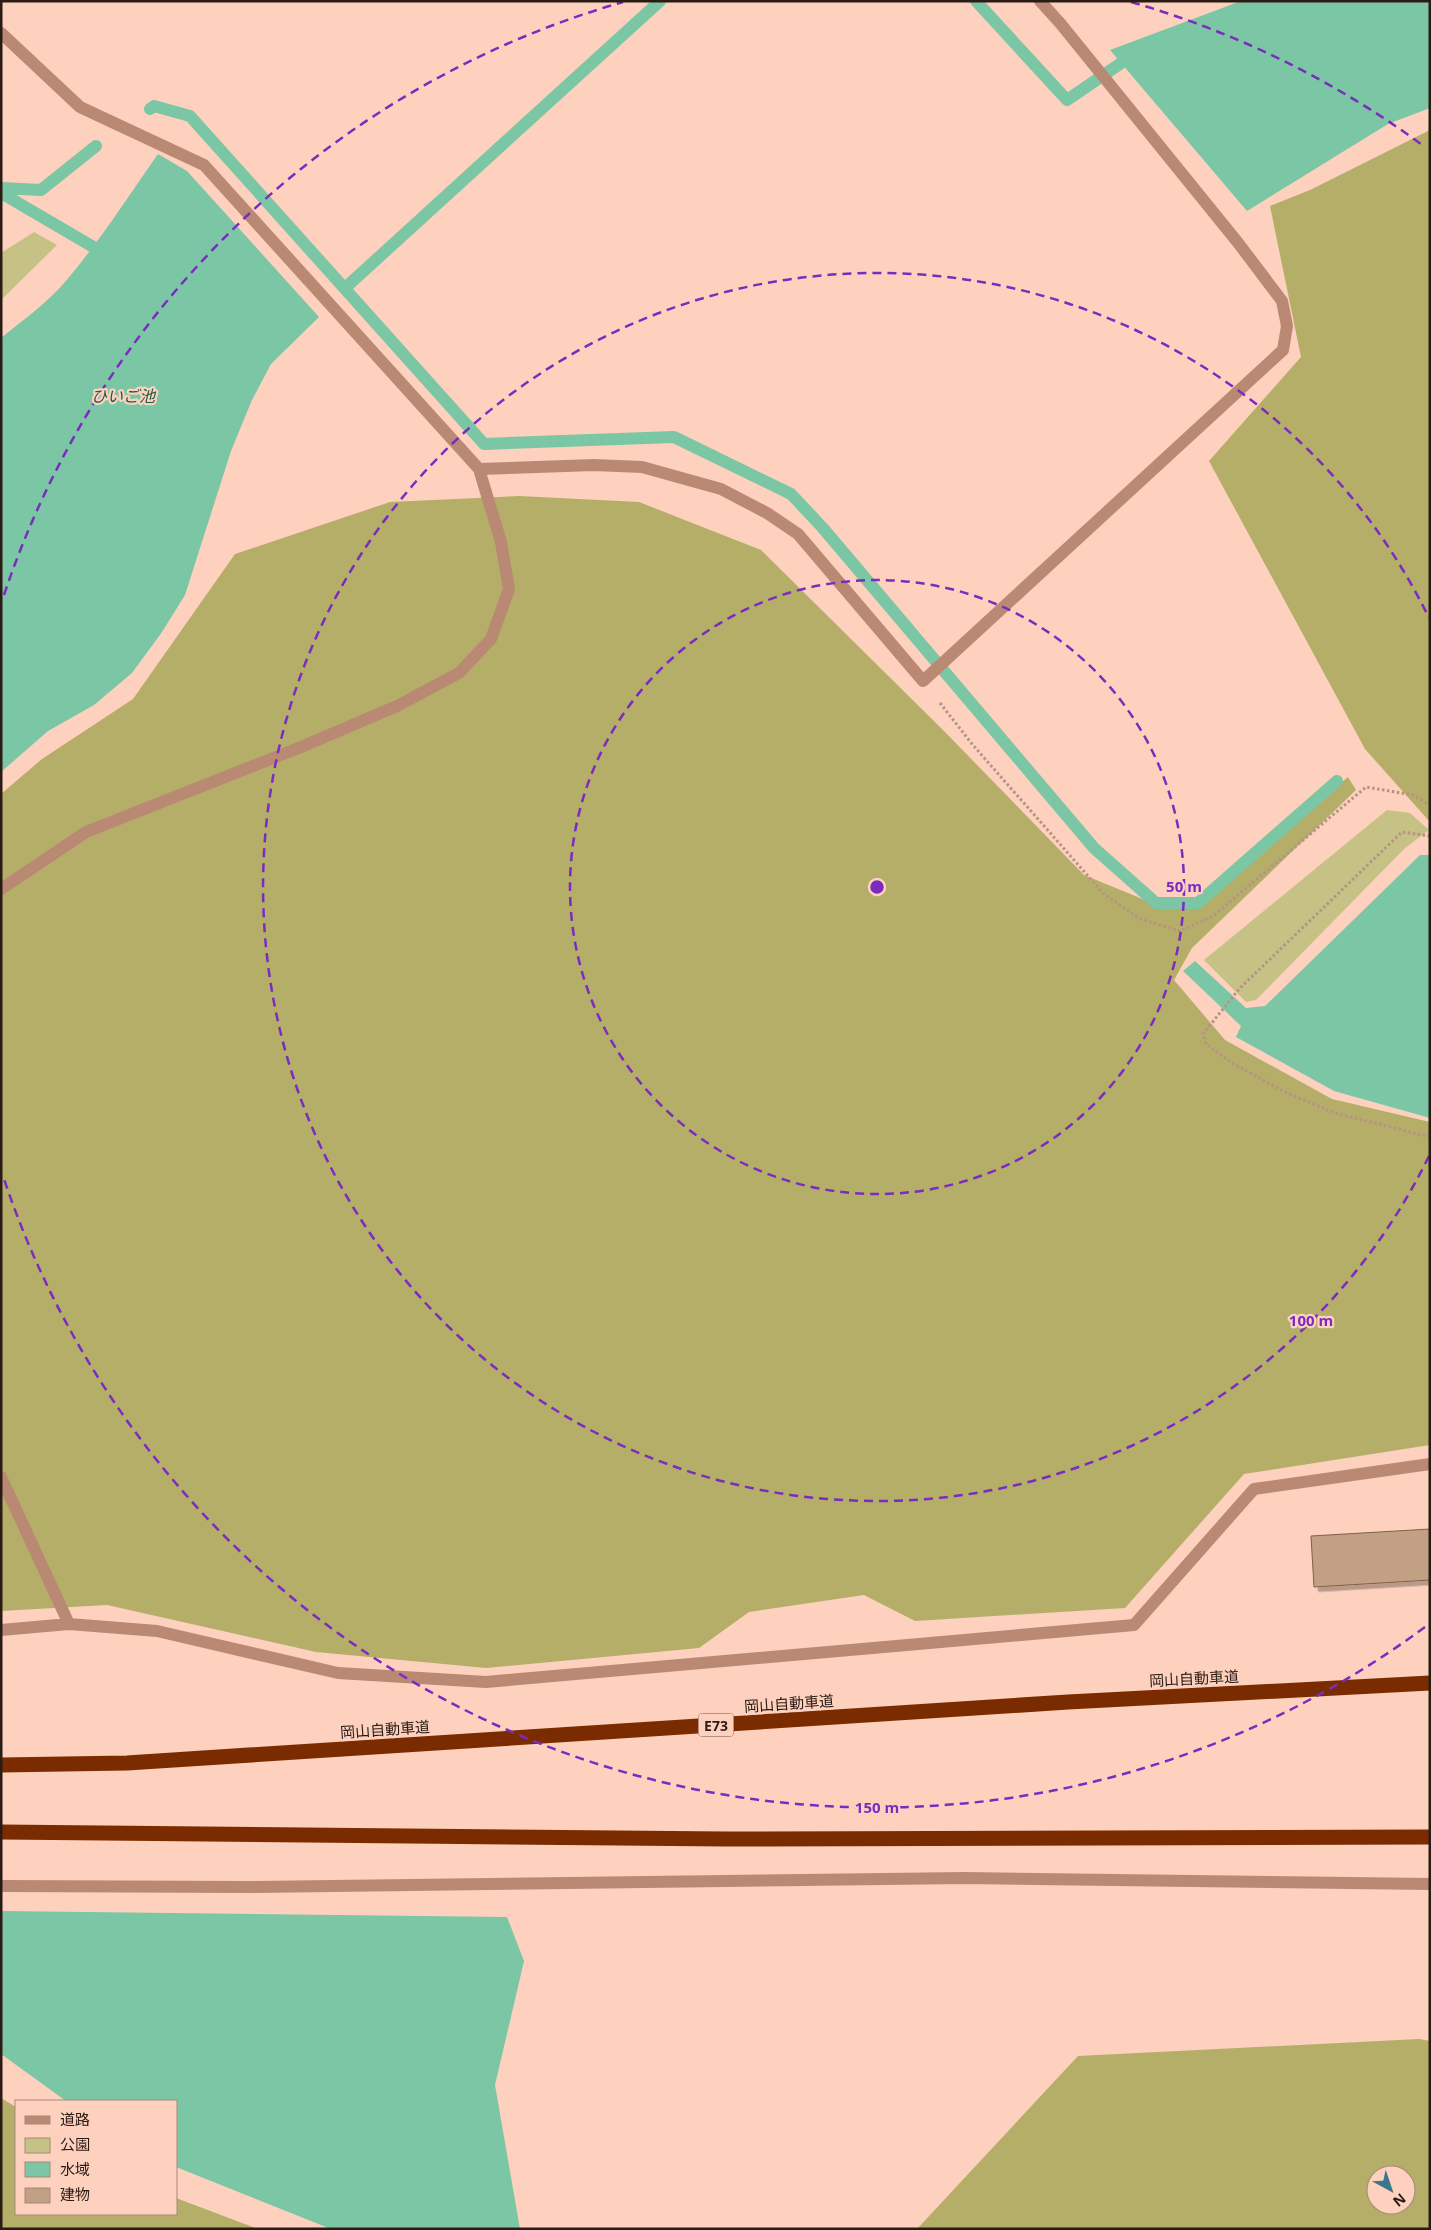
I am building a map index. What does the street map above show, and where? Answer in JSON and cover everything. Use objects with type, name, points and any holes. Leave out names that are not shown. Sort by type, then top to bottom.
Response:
[{"type":"highway","name":"岡山自動車道","points":[[1,1764],[127,1763],[1068,1702],[1430,1683]]},
{"type":"highway","points":[[1,1832],[726,1840],[1430,1837]]},
{"type":"street","points":[[479,469],[594,465],[642,467],[721,489],[767,513],[798,534],[923,681],[1283,350],[1287,326],[1282,301],[1060,22],[1040,1]]},
{"type":"street","points":[[1,33],[80,107],[204,165],[479,469],[501,542],[509,589],[491,639],[459,673],[397,706],[310,744],[86,832],[1,889]]},
{"type":"street","points":[[1,1630],[70,1624],[157,1631],[338,1673],[486,1682],[1134,1625],[1254,1489],[1430,1464]]},
{"type":"street","points":[[1,1477],[70,1624]]},
{"type":"street","points":[[1,1886],[250,1887],[965,1878],[1430,1884]]},
{"type":"path","points":[[923,681],[972,744],[1103,892],[1140,919],[1180,931],[1213,916],[1366,787],[1413,795],[1430,805]]},
{"type":"path","points":[[1430,836],[1402,832],[1239,989],[1203,1034],[1206,1044],[1232,1063],[1285,1092],[1335,1114],[1430,1137]]},
{"type":"green space","points":[[34,232],[57,245],[1,300],[1,253]]},
{"type":"green space","points":[[1387,810],[1410,813],[1429,830],[1405,848],[1256,1000],[1246,1002],[1204,960]]},
{"type":"shaded area","points":[[1430,130],[1430,822],[1365,749],[1209,461],[1301,357],[1270,206],[1310,190]]},
{"type":"shaded area","points":[[519,496],[639,502],[761,550],[945,732],[1084,875],[1145,900],[1153,907],[1198,908],[1348,777],[1356,790],[1192,948],[1174,980],[1225,1040],[1332,1099],[1430,1122],[1430,1445],[1244,1474],[1125,1608],[915,1621],[864,1595],[749,1612],[699,1648],[486,1668],[316,1652],[107,1605],[1,1611],[1,794],[42,759],[133,699],[235,554],[390,502]]},
{"type":"shaded area","points":[[1419,2039],[1430,2041],[1430,2229],[917,2229],[1078,2056]]},
{"type":"shaded area","points":[[1,2098],[15,2106],[15,2215],[178,2215],[178,2199],[258,2229],[1,2229]]},
{"type":"water","points":[[1241,1],[1430,1],[1430,108],[1388,124],[1247,211],[1110,50]]},
{"type":"water","name":"ひいご池","points":[[158,154],[187,171],[319,317],[271,364],[252,400],[231,451],[185,595],[162,632],[132,673],[94,705],[48,731],[1,772],[1,338],[43,304],[78,267]]},
{"type":"water","points":[[1420,855],[1430,855],[1430,1118],[1334,1091],[1236,1037],[1241,1026],[1183,971],[1195,961],[1246,1008],[1265,1006]]},
{"type":"water","points":[[1,1911],[507,1917],[524,1961],[495,2085],[520,2229],[331,2229],[178,2168],[178,2100],[65,2100],[1,2054]]},
{"type":"building","points":[[1430,1529],[1430,1580],[1314,1587],[1311,1536]]},
{"type":"waterway","points":[[345,288],[660,1]]},
{"type":"waterway","points":[[976,1],[1067,100],[1130,57]]},
{"type":"waterway","points":[[150,109],[154,106],[190,116],[484,444],[674,437],[791,494],[822,527],[1094,848],[1156,903],[1198,903],[1337,781]]},
{"type":"waterway","points":[[1,188],[41,190],[96,146]]},
{"type":"waterway","points":[[1,193],[107,255]]}]
